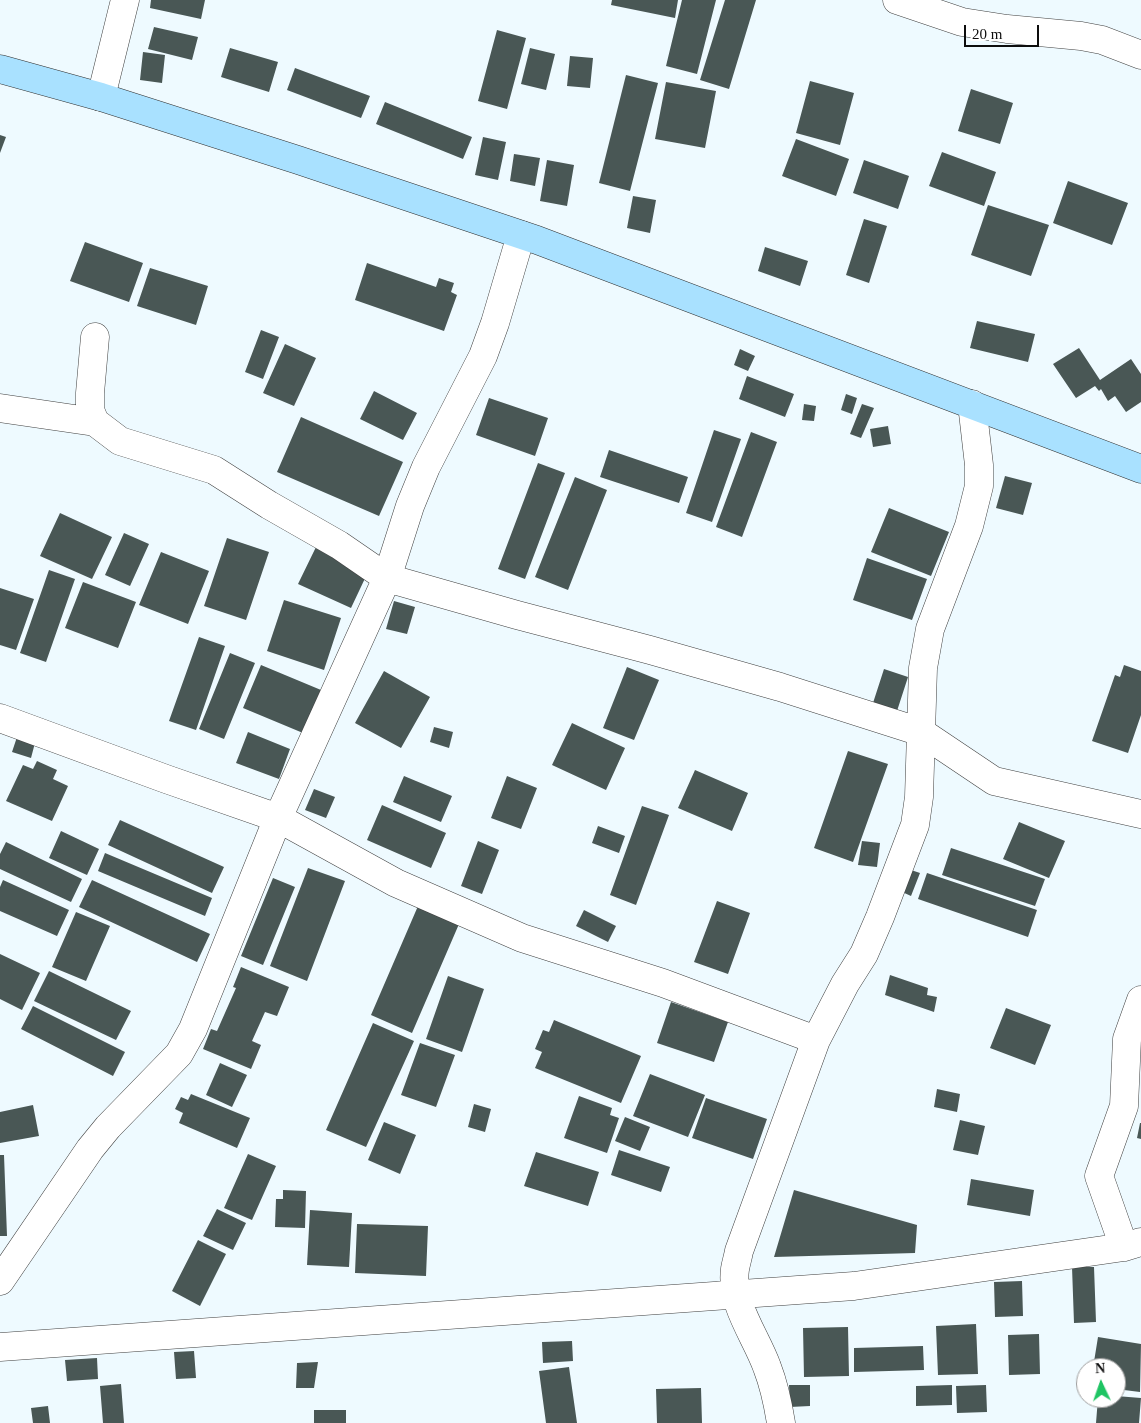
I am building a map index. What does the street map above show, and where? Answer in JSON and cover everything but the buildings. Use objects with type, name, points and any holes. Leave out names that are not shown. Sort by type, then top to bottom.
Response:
[{"type":"street","points":[[101,97],[125,0]]},
{"type":"street","points":[[897,0],[962,22],[1007,29],[1081,36],[1102,40],[1141,56]]},
{"type":"street","points":[[0,69],[101,97],[522,235],[1141,468]]},
{"type":"street","points":[[0,1281],[90,1149],[108,1127],[179,1054],[193,1029],[278,818],[386,578],[410,506],[423,475],[483,356],[522,235]]},
{"type":"street","points":[[95,337],[90,410],[95,422]]},
{"type":"street","points":[[781,1423],[778,1402],[767,1366],[736,1295],[734,1271],[739,1251],[816,1040],[845,984],[864,954],[915,825],[920,797],[923,668],[930,629],[969,526],[979,486],[979,465],[972,404]]},
{"type":"street","points":[[0,408],[95,422],[120,441],[214,470],[269,505],[340,545],[386,578],[517,616],[650,650],[780,687],[921,732],[994,780],[1141,814]]},
{"type":"street","points":[[0,718],[278,818],[396,883],[522,938],[663,982],[816,1040]]},
{"type":"street","points":[[0,1346],[854,1286],[1132,1244],[1099,1176],[1124,1106],[1127,1039],[1141,1000]]}]
